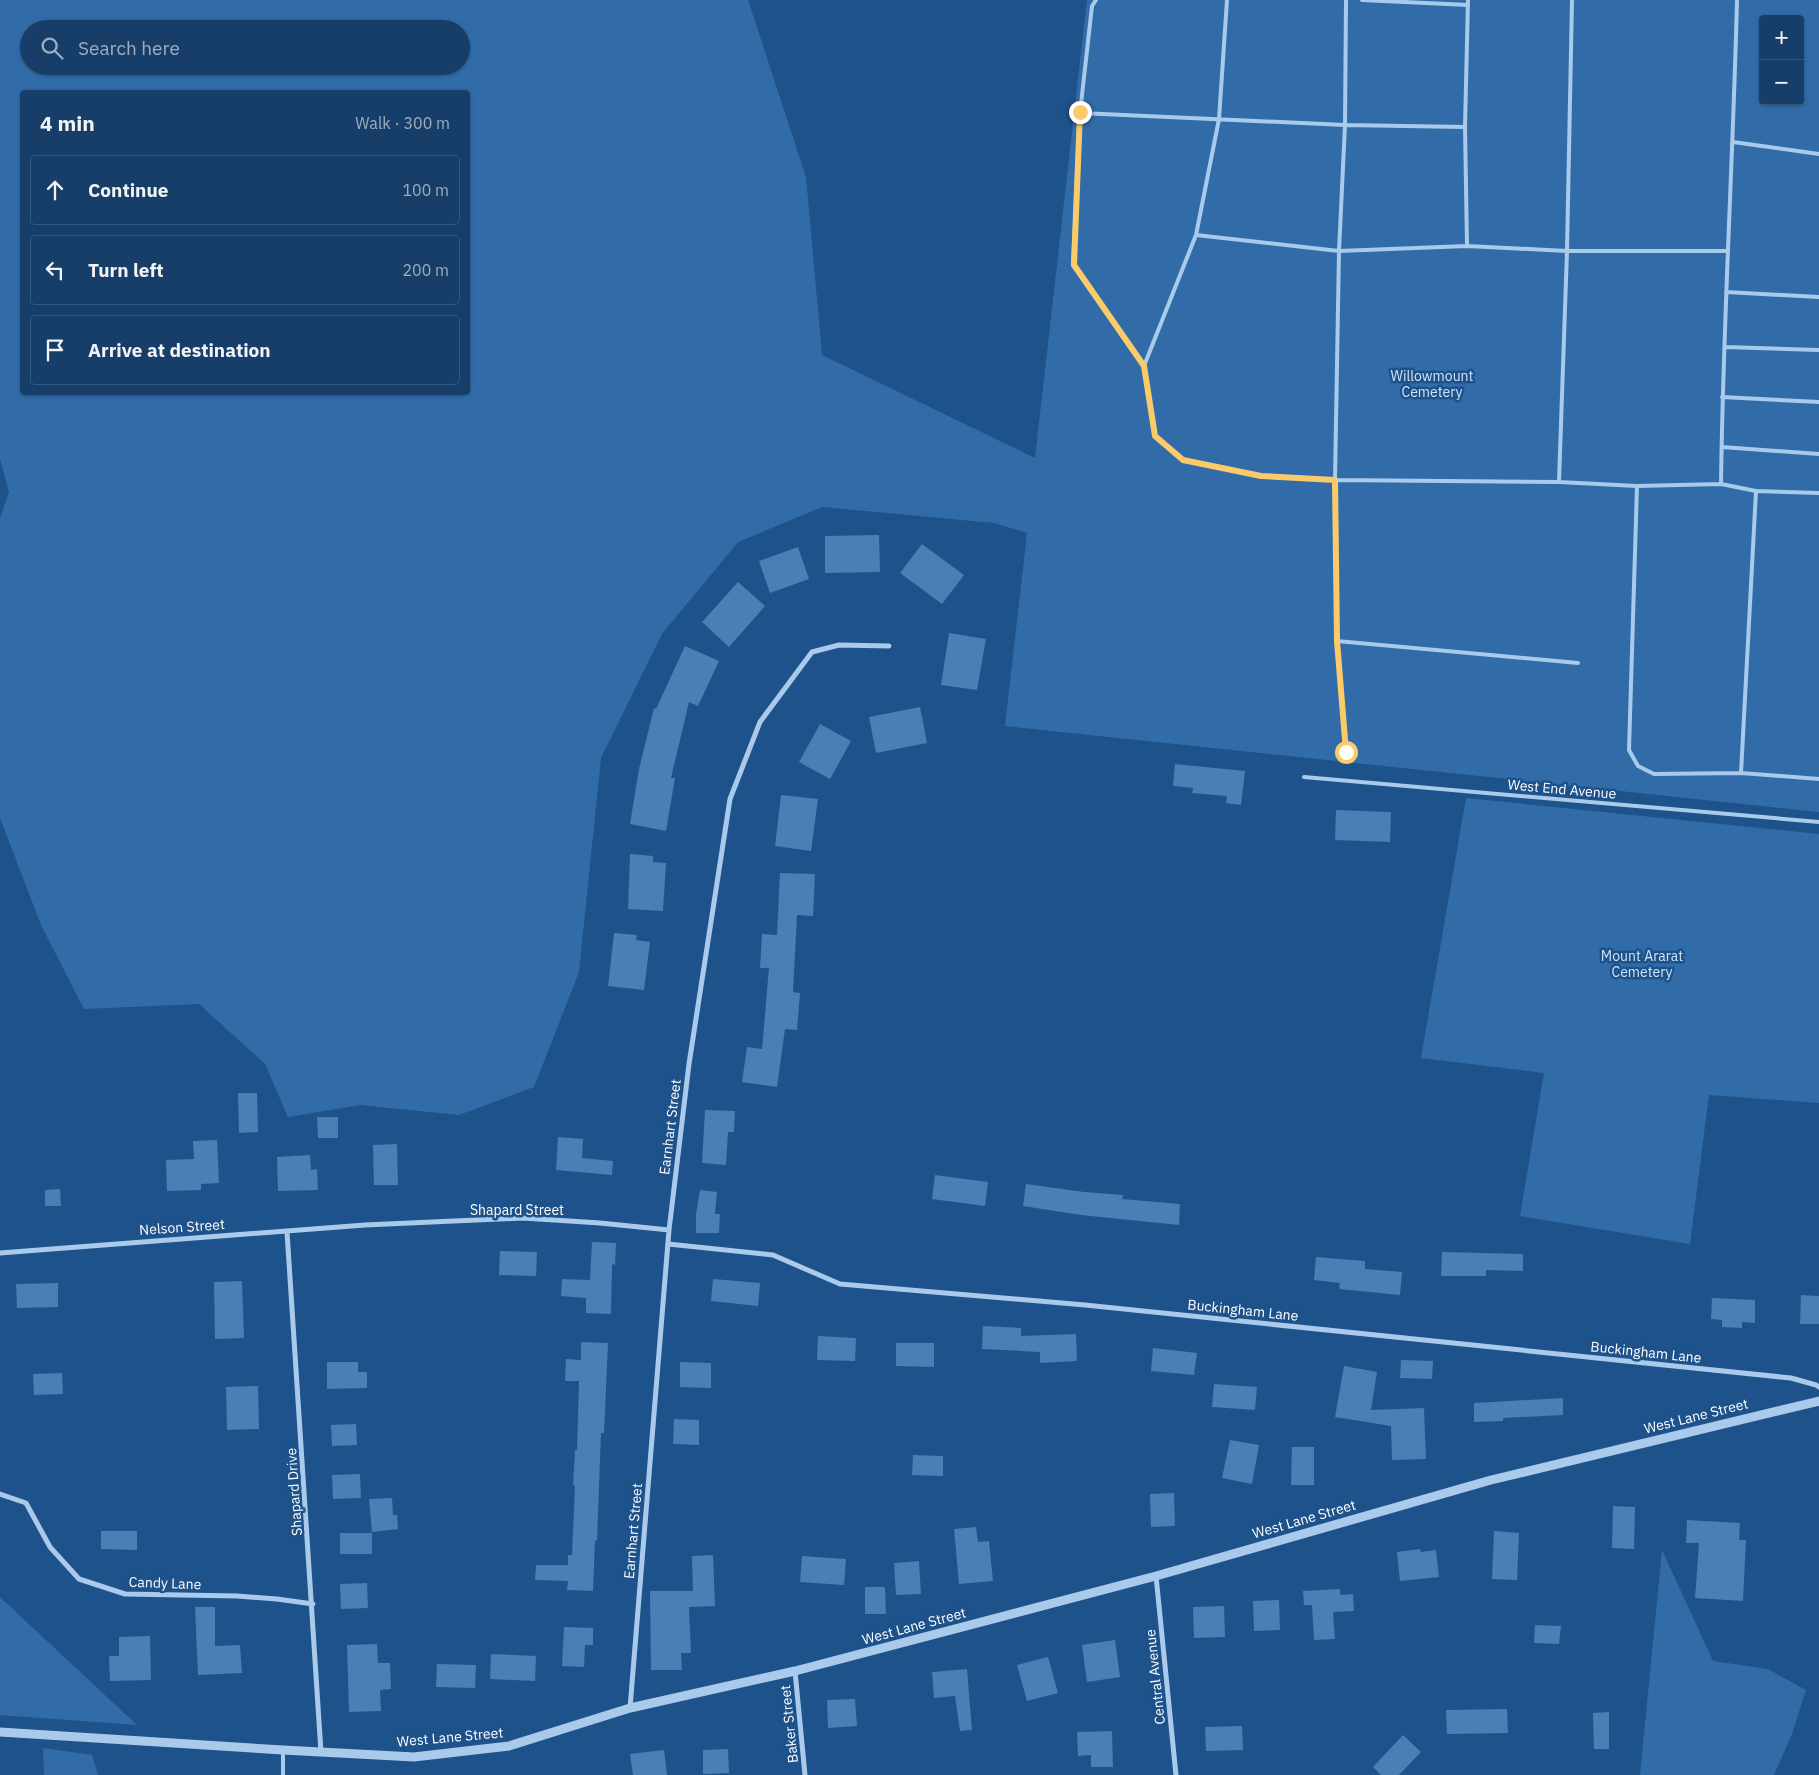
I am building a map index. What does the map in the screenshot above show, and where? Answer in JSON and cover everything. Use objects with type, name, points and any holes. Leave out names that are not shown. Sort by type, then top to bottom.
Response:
[{"type":"street","name":"Earnhart Street","points":[[630,1708],[669,1230],[689,1064],[730,798],[760,722],[812,652],[838,645],[889,646]]},
{"type":"street","name":"Shapard Street","points":[[365,1225],[523,1218],[669,1230]]},
{"type":"street","name":"Nelson Street","points":[[0,1252],[365,1225]]},
{"type":"street","name":"Shapard Drive","points":[[287,1232],[313,1604],[321,1752]]},
{"type":"street","name":"Buckingham Lane","points":[[668,1244],[772,1255],[840,1284],[1085,1305],[1791,1378],[1819,1387]]},
{"type":"street","name":"West Lane Street","points":[[0,1732],[283,1750],[414,1756],[509,1746],[630,1708],[795,1671],[1156,1576],[1491,1480],[1819,1401]]},
{"type":"street","name":"Candy Lane","points":[[0,1494],[26,1503],[50,1547],[79,1579],[125,1594],[245,1597],[313,1604]]},
{"type":"street","name":"Central Avenue","points":[[1156,1576],[1176,1775]]},
{"type":"street","name":"Baker Street","points":[[795,1671],[805,1775]]},
{"type":"lane","points":[[1096,0],[1092,6],[1080,112],[1074,265],[1144,366],[1155,436],[1183,460],[1261,476],[1335,480],[1558,482],[1637,486],[1721,484],[1756,492],[1819,493]]},
{"type":"lane","points":[[1144,366],[1196,235],[1220,119],[1227,0]]},
{"type":"lane","points":[[1346,0],[1345,125],[1339,251],[1335,480],[1337,641],[1346,752]]},
{"type":"lane","points":[[1362,0],[1468,2],[1465,127],[1467,246]]},
{"type":"lane","points":[[1558,482],[1567,251],[1572,0]]},
{"type":"lane","points":[[1721,484],[1722,397],[1737,0]]},
{"type":"lane","points":[[1080,112],[1345,125],[1465,127]]},
{"type":"lane","points":[[1733,142],[1819,154]]},
{"type":"lane","points":[[1196,235],[1339,251],[1467,246],[1567,251],[1728,251]]},
{"type":"lane","points":[[1726,292],[1819,296]]},
{"type":"lane","points":[[1725,347],[1819,350]]},
{"type":"lane","points":[[1722,397],[1819,402]]},
{"type":"lane","points":[[1722,447],[1819,454]]},
{"type":"lane","points":[[1637,486],[1628,750],[1638,766],[1654,774],[1741,773],[1819,779]]},
{"type":"lane","points":[[1741,773],[1756,492]]},
{"type":"lane","points":[[1337,641],[1578,663]]},
{"type":"lane","name":"West End Avenue","points":[[1304,777],[1819,822]]},
{"type":"lane","points":[[283,1750],[283,1775]]},
{"type":"green space","name":"Willowmount Cemetery","points":[[0,0],[748,0],[806,177],[822,355],[1035,458],[1087,0],[1819,0],[1819,812],[1005,726],[1027,533],[994,523],[822,507],[738,542],[662,634],[601,758],[579,972],[534,1087],[459,1115],[360,1105],[288,1117],[265,1064],[199,1004],[84,1009],[41,925],[0,818],[0,518],[9,492],[0,459]]},
{"type":"green space","name":"Mount Ararat Cemetery","points":[[1466,798],[1819,834],[1819,1103],[1709,1095],[1690,1244],[1520,1216],[1544,1073],[1421,1058]]},
{"type":"green space","points":[[1662,1550],[1713,1661],[1768,1669],[1806,1690],[1792,1734],[1774,1775],[1640,1775]]},
{"type":"green space","points":[[0,1597],[2,1599],[137,1725],[0,1715]]},
{"type":"green space","points":[[43,1748],[92,1755],[98,1775],[44,1775]]},
{"type":"building","points":[[879,535],[880,572],[825,573],[825,536]]},
{"type":"building","points":[[922,544],[964,575],[942,604],[900,573]]},
{"type":"building","points":[[798,547],[809,579],[770,593],[759,561]]},
{"type":"building","points":[[738,582],[765,606],[729,647],[702,622]]},
{"type":"building","points":[[949,633],[986,639],[977,690],[941,685]]},
{"type":"building","points":[[685,646],[719,661],[698,706],[689,702],[671,778],[675,778],[666,831],[630,824],[639,769],[654,708],[656,709]]},
{"type":"building","points":[[920,707],[927,743],[876,753],[869,717]]},
{"type":"building","points":[[820,724],[851,741],[830,779],[799,762]]},
{"type":"building","points":[[1175,764],[1245,771],[1241,805],[1226,803],[1227,796],[1192,793],[1193,788],[1173,786]]},
{"type":"building","points":[[781,795],[818,799],[811,851],[775,846]]},
{"type":"building","points":[[1336,810],[1391,812],[1390,842],[1335,840]]},
{"type":"building","points":[[630,854],[653,856],[653,862],[666,863],[663,911],[628,909]]},
{"type":"building","points":[[780,873],[815,874],[813,916],[797,915],[793,992],[800,993],[797,1030],[785,1029],[777,1087],[742,1082],[747,1047],[762,1049],[769,968],[760,968],[762,934],[777,935]]},
{"type":"building","points":[[614,933],[637,935],[636,940],[650,942],[644,990],[608,986]]},
{"type":"building","points":[[238,1093],[257,1093],[258,1132],[239,1133]]},
{"type":"building","points":[[705,1110],[735,1111],[734,1132],[728,1132],[726,1165],[702,1163]]},
{"type":"building","points":[[317,1117],[338,1117],[338,1138],[318,1138]]},
{"type":"building","points":[[558,1137],[583,1139],[582,1158],[613,1161],[612,1175],[556,1170]]},
{"type":"building","points":[[217,1140],[219,1183],[201,1184],[201,1190],[167,1191],[166,1160],[194,1159],[193,1141]]},
{"type":"building","points":[[397,1144],[398,1185],[374,1185],[373,1145]]},
{"type":"building","points":[[310,1155],[311,1170],[317,1169],[318,1190],[278,1191],[277,1157]]},
{"type":"building","points":[[935,1175],[988,1182],[985,1206],[932,1199]]},
{"type":"building","points":[[1026,1184],[1123,1195],[1122,1199],[1180,1204],[1179,1225],[1081,1215],[1023,1206]]},
{"type":"building","points":[[60,1189],[61,1206],[45,1206],[45,1190]]},
{"type":"building","points":[[700,1190],[717,1192],[715,1214],[720,1214],[719,1233],[696,1233],[696,1214]]},
{"type":"building","points":[[592,1242],[616,1243],[615,1265],[612,1264],[611,1314],[586,1313],[586,1298],[561,1296],[562,1279],[590,1280]]},
{"type":"building","points":[[500,1251],[537,1252],[536,1276],[499,1275]]},
{"type":"building","points":[[1442,1252],[1523,1254],[1523,1271],[1486,1270],[1486,1276],[1441,1276]]},
{"type":"building","points":[[1316,1257],[1365,1261],[1365,1269],[1402,1272],[1400,1295],[1339,1289],[1340,1283],[1314,1280]]},
{"type":"building","points":[[713,1279],[760,1283],[758,1306],[711,1301]]},
{"type":"building","points":[[242,1281],[244,1338],[215,1339],[214,1282]]},
{"type":"building","points":[[58,1283],[58,1307],[17,1308],[16,1284]]},
{"type":"building","points":[[1801,1295],[1819,1296],[1819,1324],[1800,1324]]},
{"type":"building","points":[[1712,1298],[1755,1300],[1755,1323],[1742,1322],[1742,1328],[1722,1327],[1722,1320],[1711,1319]]},
{"type":"building","points":[[983,1326],[1021,1328],[1021,1336],[1076,1334],[1077,1361],[1040,1363],[1040,1352],[982,1349]]},
{"type":"building","points":[[818,1336],[856,1338],[855,1361],[817,1360]]},
{"type":"building","points":[[581,1342],[608,1343],[604,1433],[601,1433],[593,1591],[567,1590],[568,1581],[535,1580],[536,1565],[568,1565],[568,1555],[572,1555],[575,1486],[573,1485],[575,1450],[577,1450],[579,1381],[565,1381],[566,1359],[581,1360]]},
{"type":"building","points":[[896,1343],[934,1343],[934,1367],[896,1366]]},
{"type":"building","points":[[1153,1348],[1197,1353],[1194,1375],[1151,1371]]},
{"type":"building","points":[[1401,1360],[1433,1361],[1432,1379],[1400,1378]]},
{"type":"building","points":[[327,1362],[358,1362],[358,1372],[367,1372],[367,1388],[327,1389]]},
{"type":"building","points":[[680,1362],[711,1363],[711,1388],[680,1387]]},
{"type":"building","points":[[1344,1366],[1377,1372],[1371,1410],[1424,1408],[1426,1459],[1392,1460],[1391,1426],[1335,1417]]},
{"type":"building","points":[[62,1373],[63,1394],[34,1395],[33,1374]]},
{"type":"building","points":[[1214,1384],[1257,1387],[1255,1410],[1212,1407]]},
{"type":"building","points":[[258,1386],[259,1429],[227,1430],[226,1387]]},
{"type":"building","points":[[1563,1398],[1563,1415],[1503,1418],[1503,1421],[1474,1422],[1474,1403]]},
{"type":"building","points":[[674,1419],[699,1420],[699,1445],[673,1444]]},
{"type":"building","points":[[356,1424],[357,1445],[332,1446],[331,1425]]},
{"type":"building","points":[[1230,1440],[1259,1445],[1252,1484],[1222,1478]]},
{"type":"building","points":[[1292,1447],[1314,1447],[1314,1485],[1291,1485]]},
{"type":"building","points":[[913,1455],[943,1456],[943,1476],[912,1475]]},
{"type":"building","points":[[360,1474],[361,1498],[333,1499],[332,1475]]},
{"type":"building","points":[[1174,1493],[1175,1526],[1151,1527],[1150,1494]]},
{"type":"building","points":[[392,1498],[393,1515],[397,1515],[398,1529],[372,1532],[369,1499]]},
{"type":"building","points":[[1613,1506],[1635,1507],[1634,1549],[1612,1548]]},
{"type":"building","points":[[1687,1520],[1740,1523],[1739,1540],[1746,1540],[1743,1601],[1695,1598],[1699,1543],[1686,1543]]},
{"type":"building","points":[[976,1527],[978,1542],[989,1541],[993,1581],[959,1584],[954,1529]]},
{"type":"building","points":[[101,1531],[137,1531],[137,1550],[101,1549]]},
{"type":"building","points":[[1494,1531],[1519,1533],[1517,1580],[1492,1579]]},
{"type":"building","points":[[340,1533],[372,1533],[372,1554],[340,1554]]},
{"type":"building","points":[[1420,1549],[1421,1552],[1436,1550],[1439,1577],[1400,1581],[1397,1552]]},
{"type":"building","points":[[713,1555],[715,1606],[689,1607],[691,1653],[681,1653],[682,1670],[651,1670],[650,1591],[693,1591],[692,1556]]},
{"type":"building","points":[[802,1556],[846,1559],[844,1585],[800,1582]]},
{"type":"building","points":[[919,1561],[921,1594],[896,1595],[894,1563]]},
{"type":"building","points":[[367,1583],[368,1608],[341,1609],[340,1584]]},
{"type":"building","points":[[865,1587],[885,1587],[886,1614],[865,1614]]},
{"type":"building","points":[[1340,1589],[1340,1595],[1353,1594],[1354,1611],[1333,1612],[1335,1639],[1314,1640],[1312,1605],[1304,1605],[1303,1591]]},
{"type":"building","points":[[1279,1600],[1280,1630],[1254,1631],[1253,1601]]},
{"type":"building","points":[[1224,1606],[1225,1637],[1194,1638],[1193,1607]]},
{"type":"building","points":[[195,1607],[215,1607],[215,1646],[240,1645],[242,1673],[198,1675]]},
{"type":"building","points":[[1535,1625],[1561,1626],[1559,1644],[1534,1643]]},
{"type":"building","points":[[564,1627],[593,1628],[593,1645],[585,1645],[584,1667],[562,1666]]},
{"type":"building","points":[[150,1636],[151,1680],[110,1681],[109,1656],[119,1656],[119,1637]]},
{"type":"building","points":[[1115,1640],[1120,1677],[1087,1682],[1082,1645]]},
{"type":"building","points":[[377,1644],[378,1663],[390,1663],[391,1689],[380,1690],[381,1711],[349,1712],[347,1645]]},
{"type":"building","points":[[491,1654],[536,1656],[535,1681],[490,1679]]},
{"type":"building","points":[[1048,1657],[1058,1693],[1027,1701],[1017,1665]]},
{"type":"building","points":[[437,1664],[476,1665],[475,1688],[436,1687]]},
{"type":"building","points":[[967,1669],[972,1730],[960,1731],[955,1696],[934,1698],[932,1672]]},
{"type":"building","points":[[855,1699],[857,1726],[828,1728],[827,1700]]},
{"type":"building","points":[[1507,1709],[1508,1733],[1447,1734],[1446,1710]]},
{"type":"building","points":[[1609,1712],[1609,1749],[1594,1749],[1593,1713]]},
{"type":"building","points":[[1242,1726],[1243,1750],[1206,1751],[1205,1727]]},
{"type":"building","points":[[1112,1731],[1113,1767],[1091,1767],[1091,1755],[1078,1756],[1077,1732]]},
{"type":"building","points":[[1403,1735],[1421,1752],[1399,1775],[1381,1775],[1373,1767]]},
{"type":"building","points":[[728,1749],[729,1773],[703,1774],[703,1750]]},
{"type":"building","points":[[664,1750],[667,1775],[633,1775],[630,1754]]},
{"type":"route","points":[[1080,112],[1074,265],[1144,366],[1155,436],[1183,460],[1261,476],[1335,480],[1337,641],[1346,752]]}]
